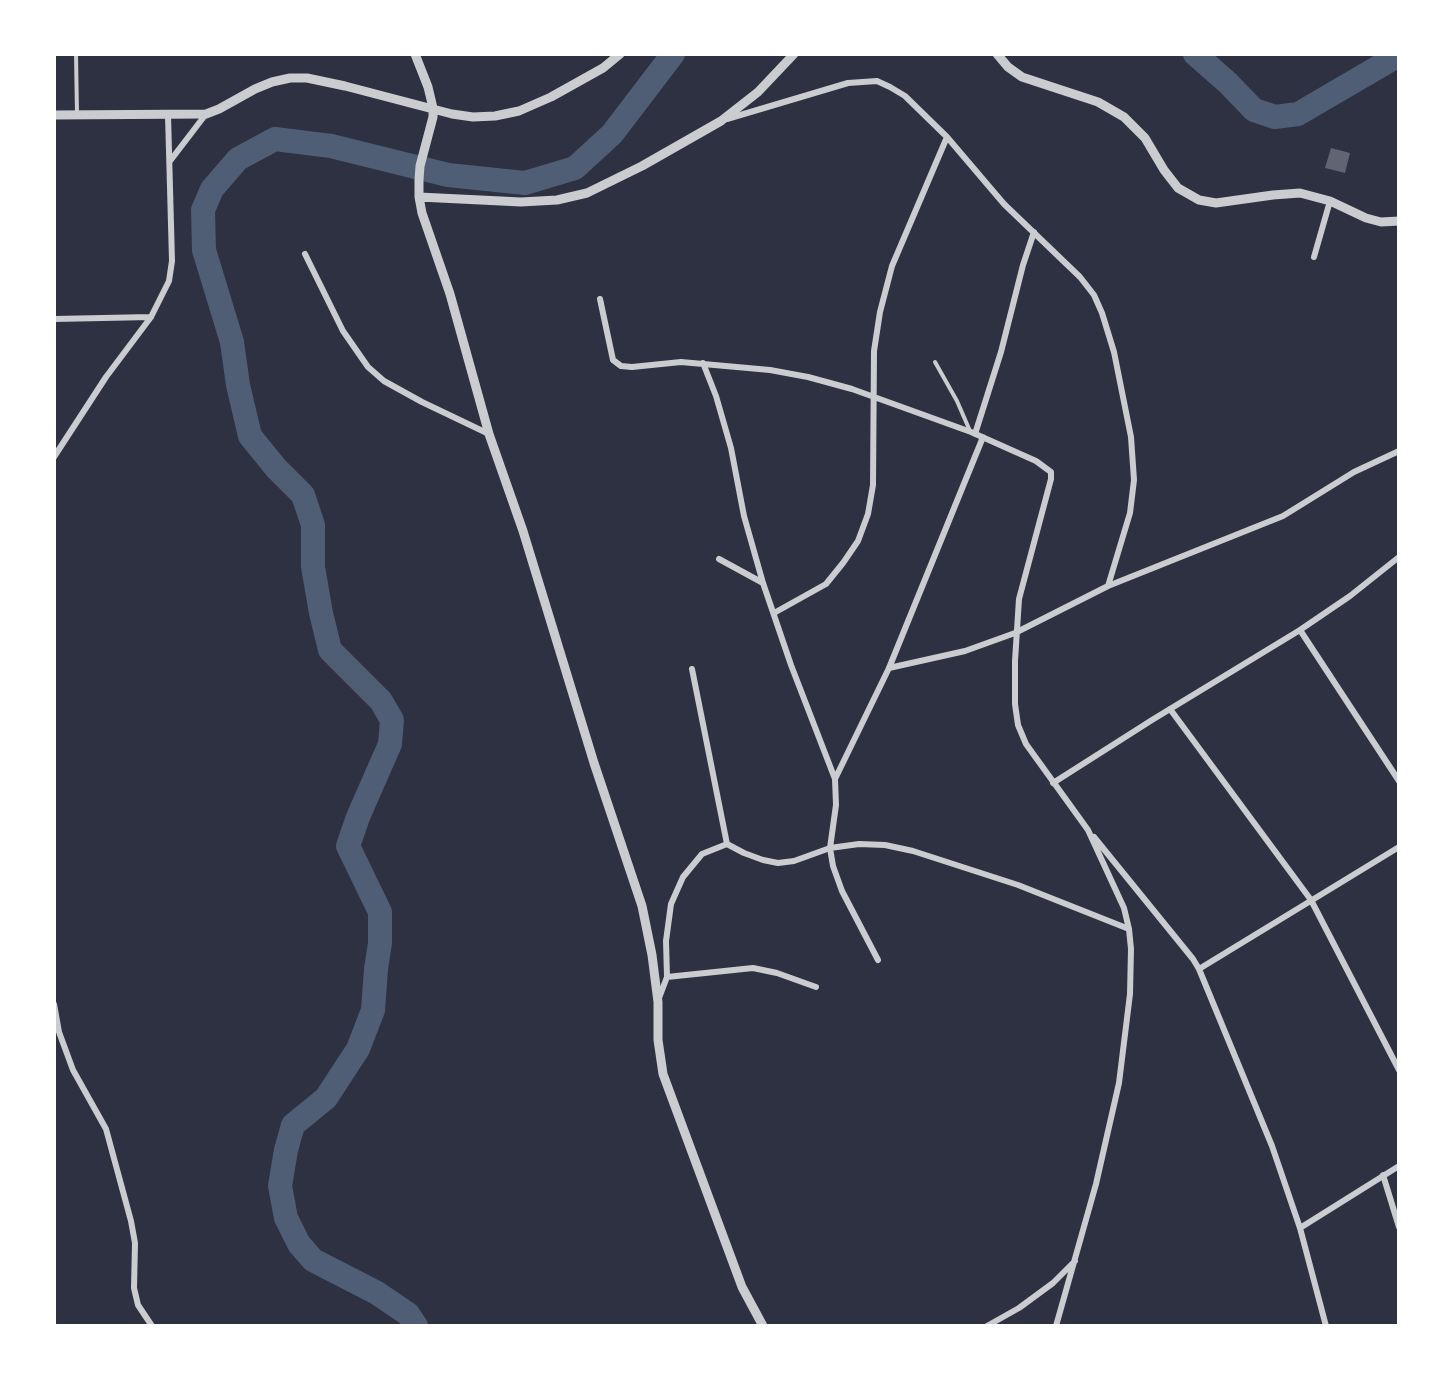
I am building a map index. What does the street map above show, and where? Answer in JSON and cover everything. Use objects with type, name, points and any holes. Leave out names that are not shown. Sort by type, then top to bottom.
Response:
[{"type":"street","points":[[416,54],[433,108],[420,166],[419,197],[422,213],[450,294],[489,434],[524,531],[594,763],[642,906],[652,955],[658,1002],[663,1074],[742,1287],[763,1326]]},
{"type":"street","points":[[54,115],[206,114],[272,82],[290,78],[307,78],[473,117],[495,116],[519,111],[551,97],[603,68],[620,54]]},
{"type":"street","points":[[419,197],[521,202],[557,200],[587,193],[642,166],[722,121],[758,92],[795,54]]},
{"type":"street","points":[[997,54],[1008,68],[1022,77],[1098,102],[1124,117],[1145,138],[1178,188],[1199,200],[1216,203],[1300,193],[1330,201],[1366,218],[1381,222],[1399,221]]},
{"type":"street","points":[[722,121],[848,83],[877,81],[905,96],[947,137],[1004,204],[1080,277],[1094,295],[1102,313],[1131,437],[1134,480],[1130,513],[1108,586]]},
{"type":"street","points":[[170,161],[206,114]]},
{"type":"street","points":[[54,457],[106,377],[151,317],[169,281],[172,261],[168,115]]},
{"type":"street","points":[[774,613],[826,584],[858,541],[868,514],[873,485],[874,351],[880,312],[892,266],[947,137]]},
{"type":"street","points":[[1314,257],[1330,201]]},
{"type":"street","points":[[973,433],[1001,352],[1023,265],[1034,232]]},
{"type":"street","points":[[305,254],[343,331],[360,358],[384,381],[489,434]]},
{"type":"street","points":[[600,299],[614,360],[621,366],[703,363],[770,370],[808,377],[873,396],[973,433],[1046,466],[1051,472],[1019,599],[1015,633],[1015,704],[1018,724],[1026,744],[1053,783],[1199,969],[1272,1146],[1300,1228],[1326,1326]]},
{"type":"street","points":[[54,319],[151,317]]},
{"type":"street","points":[[703,363],[716,396],[731,448],[744,516],[763,583],[791,665],[835,778],[836,805],[830,848],[832,866],[842,891],[878,960]]},
{"type":"street","points":[[835,778],[889,668],[983,437]]},
{"type":"street","points":[[889,668],[965,651],[1015,633],[1108,586],[1283,516],[1354,472],[1399,451]]},
{"type":"street","points":[[1053,783],[1300,630],[1350,596],[1399,557]]},
{"type":"street","points":[[719,558],[763,583]]},
{"type":"street","points":[[1300,630],[1399,782]]},
{"type":"street","points":[[692,669],[727,844],[744,854],[778,862],[794,861],[830,848],[860,844],[876,844],[913,851],[1018,885],[1129,929]]},
{"type":"street","points":[[1170,710],[1311,900],[1399,1070]]},
{"type":"street","points":[[1056,1326],[1096,1184],[1119,1083],[1130,994],[1131,949],[1124,909],[1088,830]]},
{"type":"street","points":[[658,1002],[667,977],[666,941],[671,904],[683,877],[702,854],[727,844]]},
{"type":"street","points":[[1199,969],[1399,848]]},
{"type":"street","points":[[667,977],[753,968],[777,973],[816,987]]},
{"type":"street","points":[[54,1004],[59,1032],[73,1070],[106,1129],[117,1165],[135,1243],[134,1288],[138,1305],[152,1326]]},
{"type":"street","points":[[1300,1228],[1399,1166]]},
{"type":"street","points":[[1383,1175],[1399,1227]]},
{"type":"street","points":[[987,1326],[1019,1308],[1045,1289],[1075,1260]]},
{"type":"lane","points":[[76,54],[77,115]]},
{"type":"lane","points":[[935,362],[973,433]]},
{"type":"building","points":[[1331,148],[1350,153],[1345,173],[1325,168]]},
{"type":"waterway","points":[[416,1326],[408,1314],[377,1293],[313,1260],[299,1244],[286,1218],[280,1186],[293,1125],[326,1098],[358,1049],[373,1010],[380,943],[380,912],[348,846],[390,744],[392,720],[381,701],[330,650],[313,567],[313,525],[303,495],[276,468],[250,436],[238,385],[232,342],[204,250],[203,210],[212,189],[238,159],[275,139],[331,146],[448,175],[525,183],[575,168],[612,134],[673,54]]},
{"type":"waterway","points":[[1195,54],[1254,110],[1275,117],[1298,114],[1399,55]]}]
